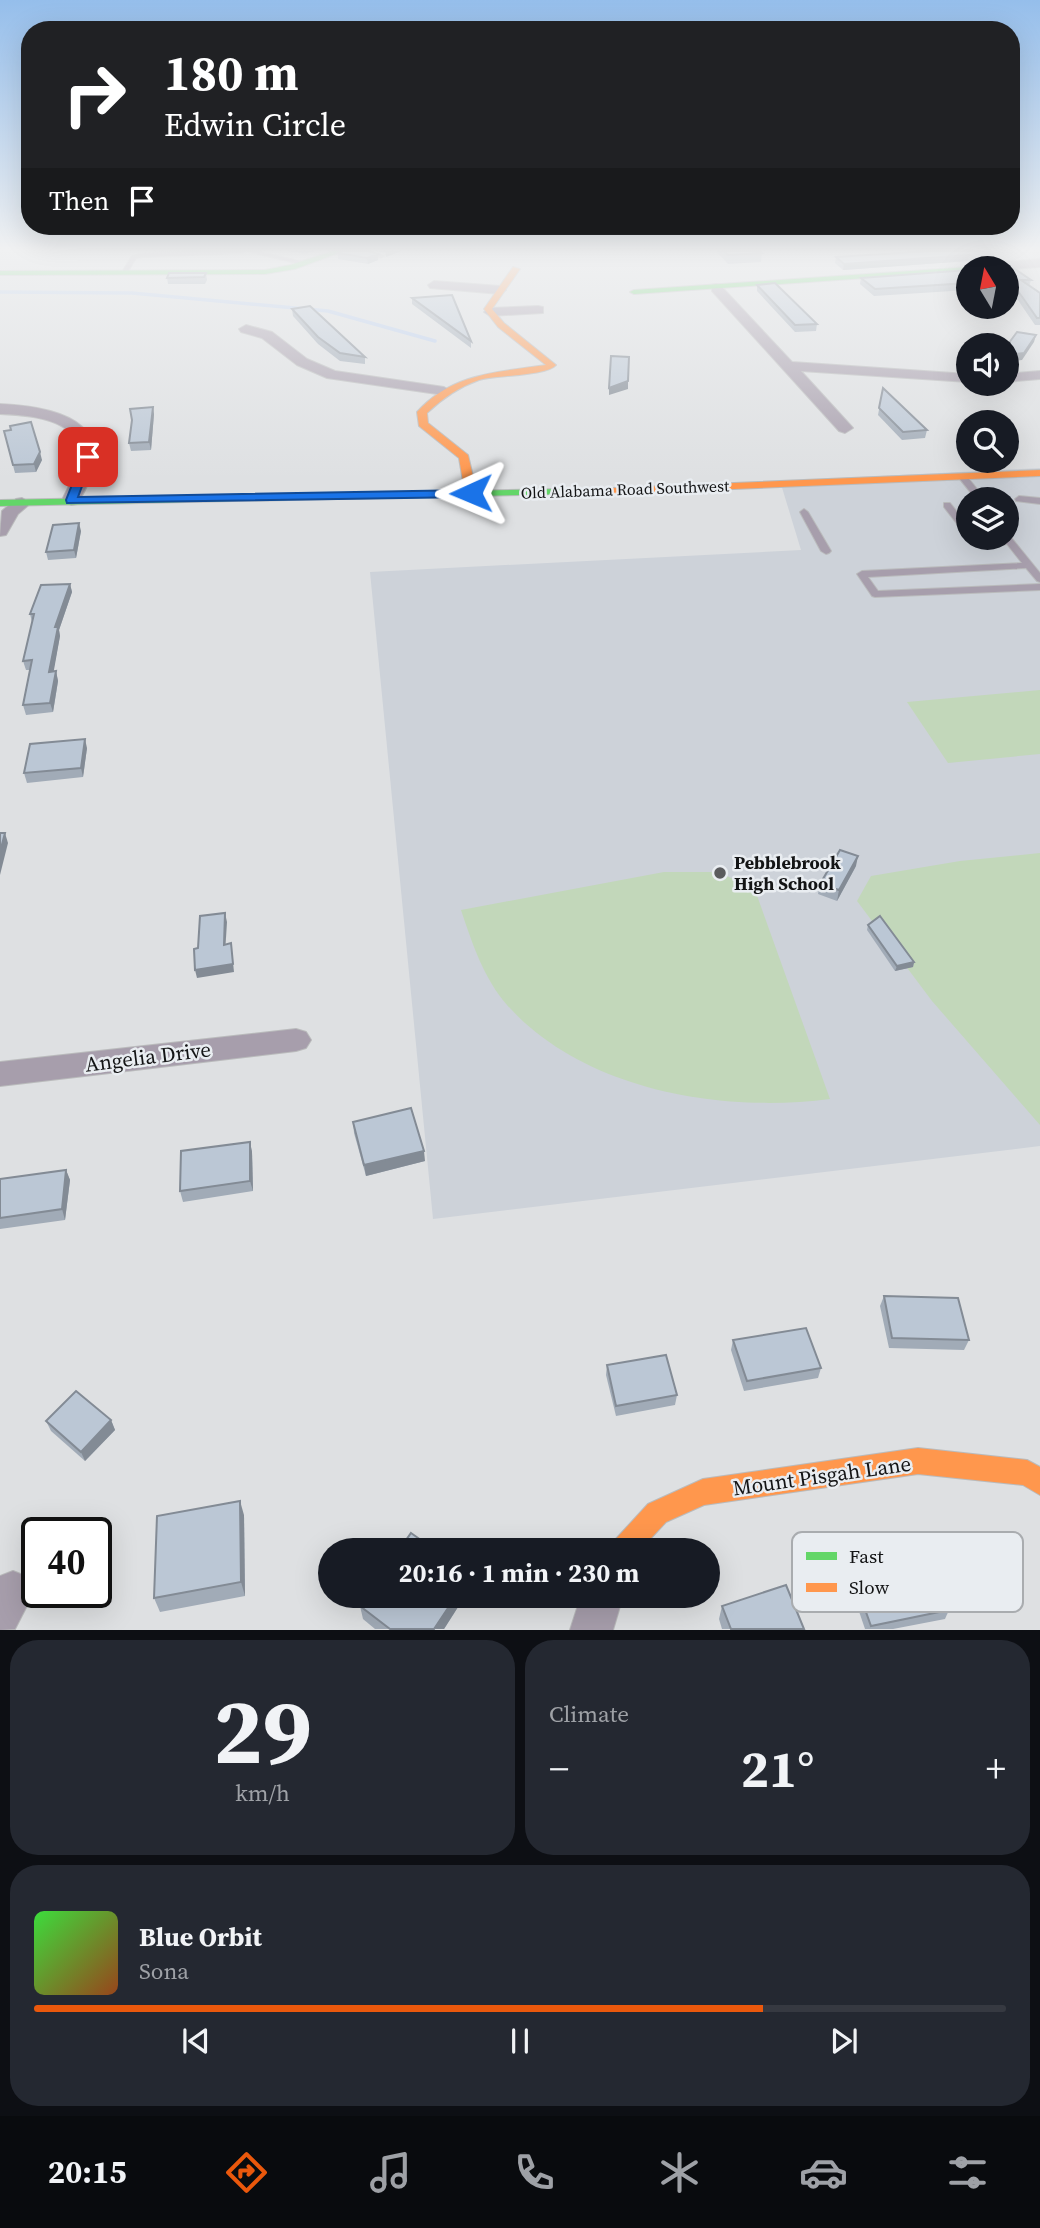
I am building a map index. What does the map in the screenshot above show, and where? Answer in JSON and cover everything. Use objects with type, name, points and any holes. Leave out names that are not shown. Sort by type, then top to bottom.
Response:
[{"type":"street","points":[[471,493],[464,457],[423,424],[422,412],[444,391],[468,378],[484,373],[548,368],[551,365],[540,351],[504,327]]},
{"type":"street","points":[[752,327],[845,428]]},
{"type":"street","points":[[246,329],[267,335],[302,362],[332,375],[444,391]]},
{"type":"street","points":[[787,366],[956,377]]},
{"type":"street","points":[[1019,377],[1040,375]]},
{"type":"street","points":[[0,409],[50,414],[71,425],[85,439],[88,457],[71,500]]},
{"type":"street","name":"Old Alabama Road Southwest","points":[[0,503],[618,491],[1040,473]]},
{"type":"street","points":[[0,531],[11,511],[22,503]]},
{"type":"street","name":"Angelia Drive","points":[[0,1074],[296,1040]]},
{"type":"street","name":"Mount Pisgah Lane","points":[[634,1538],[657,1513],[703,1492],[918,1461],[1027,1474],[1040,1482]]},
{"type":"street","points":[[592,1629],[598,1608]]},
{"type":"lane","points":[[962,477],[971,487]]},
{"type":"lane","points":[[1019,499],[1040,501]]},
{"type":"lane","points":[[947,505],[956,515]]},
{"type":"lane","points":[[804,512],[826,551]]},
{"type":"lane","points":[[1017,550],[1040,579]]},
{"type":"lane","points":[[1029,565],[862,574],[875,594],[1040,587]]},
{"type":"shaded area","name":"Pebblebrook High School","points":[[1040,468],[1040,1146],[433,1219],[370,572],[801,550],[780,481],[956,472],[1019,473],[1019,469]]},
{"type":"green space","points":[[1040,690],[1040,754],[948,763],[907,702]]},
{"type":"green space","points":[[1040,853],[1040,1125],[932,1001],[857,901],[871,876],[960,861]]},
{"type":"green space","points":[[664,872],[719,872],[755,890],[830,1099],[788,1103],[701,1098],[657,1090],[615,1076],[575,1058],[539,1034],[499,995],[480,960],[461,910]]},
{"type":"building","points":[[309,327],[333,327],[365,357],[340,353]]},
{"type":"building","points":[[452,327],[465,327],[471,341]]},
{"type":"building","points":[[1017,332],[1036,335],[1024,353],[1019,354],[1019,333]]},
{"type":"building","points":[[611,356],[629,357],[628,381],[609,388]]},
{"type":"building","points":[[883,388],[927,430],[903,432],[879,408]]},
{"type":"building","points":[[153,407],[149,442],[129,443],[132,420],[130,409]]},
{"type":"building","points":[[31,422],[40,452],[34,464],[13,465],[4,431],[11,430],[10,426]]},
{"type":"building","points":[[79,523],[74,550],[46,552],[53,525]]},
{"type":"building","points":[[70,584],[55,627],[58,627],[49,672],[56,671],[50,703],[23,705],[32,660],[23,661],[34,614],[30,614],[41,585]]},
{"type":"building","points":[[85,739],[81,768],[24,773],[30,744]]},
{"type":"building","points":[[0,833],[5,833],[0,852]]},
{"type":"building","points":[[840,850],[858,856],[839,890],[820,884]]},
{"type":"building","points":[[225,913],[224,945],[231,943],[233,964],[195,970],[194,949],[198,948],[200,916]]},
{"type":"building","points":[[880,916],[914,962],[897,966],[868,925]]},
{"type":"building","points":[[411,1108],[424,1151],[364,1165],[353,1122]]},
{"type":"building","points":[[250,1142],[250,1181],[180,1191],[181,1151]]},
{"type":"building","points":[[66,1170],[62,1209],[0,1218],[0,1179]]},
{"type":"building","points":[[884,1296],[958,1298],[969,1340],[892,1338]]},
{"type":"building","points":[[806,1328],[821,1368],[747,1381],[733,1340]]},
{"type":"building","points":[[666,1355],[677,1395],[616,1406],[607,1365]]},
{"type":"building","points":[[76,1391],[111,1420],[81,1452],[46,1421]]},
{"type":"building","points":[[240,1501],[241,1582],[154,1598],[157,1516]]},
{"type":"building","points":[[786,1585],[792,1600],[792,1612],[797,1612],[804,1629],[731,1629],[722,1606]]},
{"type":"building","points":[[363,1608],[448,1608],[434,1629],[390,1629]]},
{"type":"building","points":[[866,1612],[939,1612],[871,1626]]},
{"type":"waterway","points":[[385,327],[435,341]]},
{"type":"traffic: fast","points":[[0,503],[613,491]]},
{"type":"traffic: slow","points":[[471,493],[464,457],[423,424],[422,412],[436,399],[465,382],[496,374],[548,368],[551,365],[504,327]]},
{"type":"traffic: slow","points":[[613,491],[1040,473]]},
{"type":"traffic: slow","points":[[634,1538],[657,1513],[703,1492],[918,1461],[1027,1473],[1040,1482]]},
{"type":"place","name":"Pebblebrook High School","points":[[720,873]]},
{"type":"route","points":[[88,457],[71,500],[471,493]]}]
